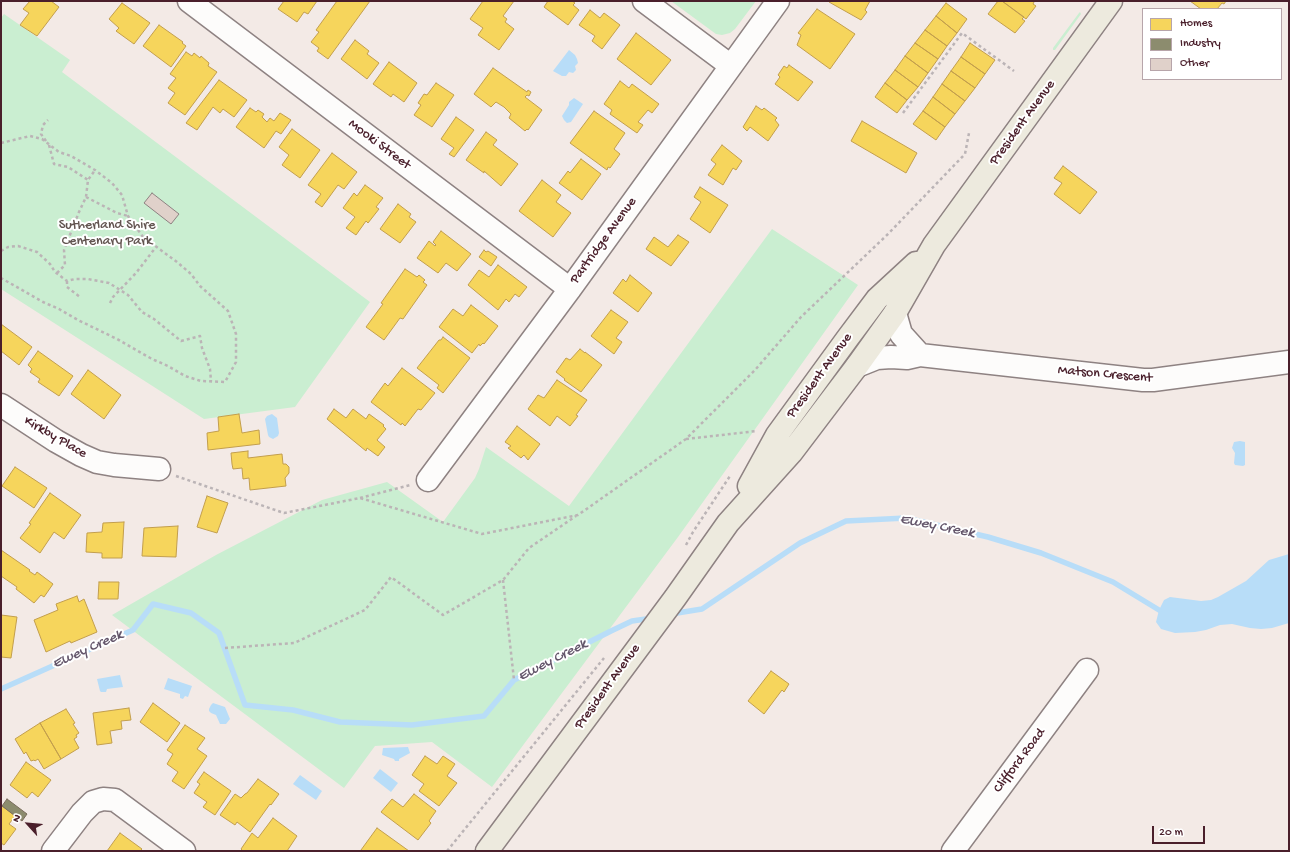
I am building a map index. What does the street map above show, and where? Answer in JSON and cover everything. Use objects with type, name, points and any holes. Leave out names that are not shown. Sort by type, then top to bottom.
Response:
[{"type":"main road","name":"President Avenue","points":[[487,851],[728,523],[791,452],[895,313],[934,245],[1111,1]]},
{"type":"main road","name":"President Avenue","points":[[728,523],[778,435],[847,339],[877,299],[934,245]]},
{"type":"street","name":"Mooki Street","points":[[189,1],[570,289]]},
{"type":"street","points":[[644,1],[731,66]]},
{"type":"street","name":"Partridge Avenue","points":[[428,480],[570,289],[778,1]]},
{"type":"street","points":[[895,313],[900,334],[920,355]]},
{"type":"street","name":"Matson Crescent","points":[[856,366],[877,358],[908,358],[920,355],[1153,380],[1289,362]]},
{"type":"street","name":"Kirkby Place","points":[[1,405],[56,441],[97,462],[159,469]]},
{"type":"street","name":"Clifford Road","points":[[953,851],[1087,670]]},
{"type":"street","points":[[53,851],[86,809],[93,802],[103,799],[115,800],[184,851]]},
{"type":"path","points":[[903,113],[962,33],[1014,71]]},
{"type":"path","points":[[48,120],[43,125],[41,134],[48,144],[54,164],[68,167],[88,180]]},
{"type":"path","points":[[225,648],[294,643],[365,610],[391,577],[443,615],[503,580],[530,548],[686,439],[755,370],[801,317],[888,234],[964,154],[969,133]]},
{"type":"path","points":[[1,143],[30,136],[42,139],[59,152],[71,156],[95,170],[112,184],[122,195],[128,216],[143,237],[190,274],[200,286],[228,311],[236,334],[236,362],[225,382],[201,381],[185,376],[43,302],[1,278]]},
{"type":"path","points":[[57,273],[64,265],[64,250],[86,197],[88,180],[95,170]]},
{"type":"path","points":[[86,197],[128,216]]},
{"type":"path","points":[[1,251],[8,247],[18,246],[37,252],[44,257],[57,273],[67,282],[67,287],[80,297]]},
{"type":"path","points":[[110,303],[120,289],[136,273],[156,246]]},
{"type":"path","points":[[67,282],[76,279],[88,279],[109,283],[120,289],[136,303],[142,312],[154,319],[181,341],[200,336],[202,348],[210,369],[211,381]]},
{"type":"path","points":[[686,439],[759,430]]},
{"type":"path","points":[[159,469],[284,513],[360,498],[428,480]]},
{"type":"path","points":[[360,498],[482,534],[578,515]]},
{"type":"path","points":[[503,580],[514,680]]},
{"type":"path","points":[[446,851],[607,654]]},
{"type":"green space","points":[[671,1],[756,1],[735,29],[730,33],[722,35],[716,34]]},
{"type":"green space","points":[[1080,12],[1081,14],[1055,50],[1053,50],[1053,48]]},
{"type":"green space","name":"Sutherland Shire Centenary Park","points":[[4,14],[70,60],[62,72],[370,302],[295,407],[204,419],[1,289],[1,18]]},
{"type":"green space","points":[[772,229],[858,285],[678,537],[492,787],[432,742],[375,746],[344,788],[112,615],[216,555],[322,500],[387,482],[443,522],[475,478],[486,447],[569,506]]},
{"type":"water","points":[[569,50],[575,55],[578,63],[575,66],[576,70],[573,73],[569,72],[566,76],[562,76],[553,71]]},
{"type":"water","points":[[574,98],[583,104],[571,122],[567,123],[562,116],[569,105],[569,102]]},
{"type":"water","points":[[272,414],[277,418],[279,433],[278,436],[273,439],[268,435],[265,419],[267,416]]},
{"type":"water","points":[[1234,442],[1245,442],[1245,465],[1243,466],[1235,465],[1235,453],[1232,448]]},
{"type":"water","points":[[1289,554],[1289,623],[1272,628],[1261,629],[1232,624],[1220,625],[1195,632],[1175,633],[1161,629],[1156,622],[1159,610],[1164,600],[1170,597],[1201,601],[1211,600],[1246,581],[1269,560]]},
{"type":"water","points":[[120,675],[123,687],[107,689],[106,692],[100,691],[97,679]]},
{"type":"water","points":[[168,678],[192,686],[188,697],[185,696],[183,699],[180,698],[180,694],[164,689]]},
{"type":"water","points":[[213,703],[225,707],[230,719],[226,724],[220,724],[216,715],[209,711]]},
{"type":"water","points":[[408,747],[410,753],[399,759],[399,761],[395,761],[394,759],[382,755],[383,748]]},
{"type":"water","points":[[380,769],[398,783],[391,792],[373,778]]},
{"type":"water","points":[[300,775],[322,791],[316,800],[293,784]]},
{"type":"building: Homes","points":[[30,1],[51,1],[59,7],[37,36],[20,25],[29,13],[23,9]]},
{"type":"building: Homes","points":[[284,1],[317,1],[308,14],[304,12],[297,22],[278,9]]},
{"type":"building: Homes","points":[[337,1],[370,1],[328,59],[317,51],[319,48],[311,42],[319,32],[316,30]]},
{"type":"building: Homes","points":[[483,1],[514,1],[503,16],[507,19],[505,22],[514,29],[499,50],[478,35],[483,28],[470,19]]},
{"type":"building: Homes","points":[[548,1],[572,1],[575,3],[573,5],[579,10],[568,25],[544,7]]},
{"type":"building: Homes","points":[[870,1],[865,10],[867,12],[861,20],[829,2]]},
{"type":"building: Homes","points":[[998,1],[1002,1],[1024,17],[1022,19],[1025,21],[1015,33],[988,14]]},
{"type":"building: Homes","points":[[1002,1],[1033,1],[1033,4],[1036,6],[1026,19]]},
{"type":"building: Homes","points":[[1190,1],[1226,1],[1218,8],[1200,8]]},
{"type":"building: Homes","points":[[122,3],[150,23],[134,44],[116,31],[119,28],[109,19]]},
{"type":"building: Homes","points":[[946,3],[967,19],[957,33],[936,16]]},
{"type":"building: Homes","points":[[817,9],[855,34],[830,69],[797,45],[801,35],[798,33]]},
{"type":"building: Homes","points":[[590,10],[600,18],[604,13],[620,25],[602,49],[592,41],[595,36],[579,25]]},
{"type":"building: Homes","points":[[936,16],[957,33],[947,46],[925,30]]},
{"type":"building: Homes","points":[[159,25],[183,42],[182,43],[186,46],[171,67],[143,46]]},
{"type":"building: Homes","points":[[925,30],[947,46],[938,59],[915,43]]},
{"type":"building: Homes","points":[[636,33],[671,60],[651,85],[617,59]]},
{"type":"building: Homes","points":[[355,40],[369,51],[367,54],[379,63],[367,79],[341,59]]},
{"type":"building: Homes","points":[[915,43],[938,59],[928,73],[905,56]]},
{"type":"building: Homes","points":[[970,43],[995,60],[985,74],[961,57]]},
{"type":"building: Homes","points":[[186,52],[192,56],[194,53],[200,58],[201,56],[209,63],[208,66],[217,72],[185,115],[168,103],[175,93],[168,88],[176,78],[170,74]]},
{"type":"building: Homes","points":[[905,56],[928,73],[918,87],[895,70]]},
{"type":"building: Homes","points":[[961,57],[985,74],[975,88],[951,71]]},
{"type":"building: Homes","points":[[389,62],[417,83],[404,102],[393,94],[391,97],[373,84]]},
{"type":"building: Homes","points":[[789,65],[813,82],[798,101],[775,84],[780,77],[778,75],[784,66],[787,68]]},
{"type":"building: Homes","points":[[493,68],[527,92],[528,90],[531,92],[529,96],[527,95],[525,97],[542,110],[528,130],[527,129],[525,131],[509,118],[511,114],[504,107],[496,102],[491,107],[474,94]]},
{"type":"building: Homes","points":[[895,70],[918,87],[907,100],[885,83]]},
{"type":"building: Homes","points":[[951,71],[975,88],[965,101],[942,84]]},
{"type":"building: Homes","points":[[219,80],[247,100],[234,117],[223,109],[220,113],[213,107],[197,130],[186,123]]},
{"type":"building: Homes","points":[[620,81],[629,88],[632,84],[659,104],[652,113],[648,110],[638,122],[643,125],[637,133],[610,114],[612,110],[604,104]]},
{"type":"building: Homes","points":[[436,83],[454,95],[432,127],[414,115],[421,105],[418,103],[424,94],[427,95]]},
{"type":"building: Homes","points":[[885,83],[907,100],[897,113],[875,97]]},
{"type":"building: Homes","points":[[942,84],[965,101],[955,114],[933,97]]},
{"type":"building: Homes","points":[[933,97],[955,114],[945,127],[923,111]]},
{"type":"building: Homes","points":[[756,106],[762,110],[764,108],[777,118],[775,120],[779,125],[768,141],[750,127],[747,131],[743,127]]},
{"type":"building: Homes","points":[[250,108],[256,112],[258,110],[264,114],[262,117],[267,122],[270,118],[274,121],[280,113],[291,120],[281,134],[276,131],[264,148],[236,127]]},
{"type":"building: Homes","points":[[594,111],[625,133],[614,149],[620,154],[607,170],[570,143]]},
{"type":"building: Homes","points":[[923,111],[945,127],[936,140],[913,124]]},
{"type":"building: Homes","points":[[456,117],[474,130],[454,157],[449,154],[454,148],[441,139]]},
{"type":"building: Homes","points":[[862,121],[917,153],[906,173],[851,141]]},
{"type":"building: Homes","points":[[292,129],[320,150],[300,178],[282,165],[289,155],[279,147]]},
{"type":"building: Homes","points":[[486,132],[497,140],[493,145],[518,164],[501,186],[484,171],[484,173],[466,160]]},
{"type":"building: Homes","points":[[722,145],[742,161],[736,170],[733,168],[723,185],[708,175],[716,164],[711,160]]},
{"type":"building: Homes","points":[[332,153],[357,172],[344,189],[338,185],[322,207],[315,202],[321,194],[308,185]]},
{"type":"building: Homes","points":[[581,159],[601,174],[582,200],[559,183],[568,171],[570,173]]},
{"type":"building: Homes","points":[[1063,166],[1097,192],[1080,214],[1054,194],[1062,183],[1054,178]]},
{"type":"building: Homes","points":[[542,180],[561,195],[556,202],[571,213],[553,237],[519,211]]},
{"type":"building: Homes","points":[[365,185],[383,198],[376,207],[379,209],[368,223],[366,221],[356,235],[346,228],[355,217],[343,208],[354,193],[357,196]]},
{"type":"building: Homes","points":[[700,187],[728,205],[710,233],[690,219],[701,202],[694,197]]},
{"type":"building: Homes","points":[[398,204],[411,214],[409,217],[416,222],[400,243],[380,229]]},
{"type":"building: Homes","points":[[441,231],[471,254],[457,271],[446,263],[438,273],[417,258],[429,241],[435,246],[436,245],[433,242]]},
{"type":"building: Homes","points":[[678,235],[689,242],[671,266],[646,249],[654,237],[668,247]]},
{"type":"building: Homes","points":[[484,250],[497,257],[491,266],[479,257]]},
{"type":"building: Homes","points":[[498,265],[527,287],[519,297],[515,294],[509,302],[506,299],[498,310],[468,285],[479,270],[489,277]]},
{"type":"building: Homes","points":[[405,269],[417,277],[419,275],[425,280],[423,282],[427,285],[403,319],[400,318],[384,340],[366,327],[383,304],[381,303]]},
{"type":"building: Homes","points":[[630,275],[652,293],[638,312],[613,293],[623,279],[626,282]]},
{"type":"building: Homes","points":[[471,305],[498,326],[484,344],[483,343],[480,346],[479,344],[472,353],[439,327],[453,309],[463,316]]},
{"type":"building: Homes","points":[[611,310],[628,322],[616,338],[622,342],[614,354],[591,336]]},
{"type":"building: Homes","points":[[1,324],[32,347],[19,365],[1,351]]},
{"type":"building: Homes","points":[[443,337],[470,358],[443,393],[437,388],[439,385],[417,368]]},
{"type":"building: Homes","points":[[580,349],[602,365],[581,392],[564,380],[565,379],[556,372],[566,358],[570,360]]},
{"type":"building: Homes","points":[[38,351],[73,376],[59,396],[38,382],[40,379],[30,372],[32,369],[28,365]]},
{"type":"building: Homes","points":[[402,368],[435,393],[421,410],[418,409],[405,426],[402,423],[401,425],[371,402],[385,383],[388,386]]},
{"type":"building: Homes","points":[[88,370],[121,395],[104,419],[71,394]]},
{"type":"building: Homes","points":[[557,380],[587,400],[576,415],[578,416],[570,426],[557,416],[550,426],[528,409],[538,395],[544,398]]},
{"type":"building: Homes","points":[[334,409],[346,418],[353,409],[366,419],[369,414],[384,425],[383,426],[386,429],[377,440],[385,447],[378,456],[367,448],[366,451],[327,419]]},
{"type":"building: Homes","points":[[239,414],[242,433],[259,430],[260,444],[208,450],[207,433],[219,431],[218,417]]},
{"type":"building: Homes","points":[[517,426],[540,444],[528,460],[524,455],[521,458],[508,448],[511,446],[505,442]]},
{"type":"building: Homes","points":[[248,451],[248,458],[282,454],[283,464],[286,464],[289,467],[289,473],[285,478],[286,486],[250,490],[249,478],[243,479],[242,468],[233,469],[231,453]]},
{"type":"building: Homes","points":[[15,467],[47,488],[34,508],[2,486]]},
{"type":"building: Homes","points":[[50,493],[81,515],[64,539],[54,532],[40,553],[20,538],[31,524],[29,523]]},
{"type":"building: Homes","points":[[207,496],[228,503],[217,533],[197,527]]},
{"type":"building: Homes","points":[[124,522],[122,558],[102,558],[102,553],[86,552],[87,533],[102,532],[103,523]]},
{"type":"building: Homes","points":[[178,526],[176,557],[142,556],[144,528]]},
{"type":"building: Homes","points":[[1,550],[35,575],[37,572],[53,584],[44,597],[41,595],[34,603],[16,589],[17,587],[1,576]]},
{"type":"building: Homes","points":[[99,582],[119,582],[118,599],[98,599]]},
{"type":"building: Homes","points":[[77,596],[79,602],[84,599],[97,632],[71,643],[70,641],[46,652],[34,620],[58,610],[56,604]]},
{"type":"building: Homes","points":[[1,615],[17,617],[11,658],[1,657]]},
{"type":"building: Homes","points":[[771,671],[789,684],[784,692],[782,690],[764,714],[748,701]]},
{"type":"building: Homes","points":[[153,703],[180,723],[167,742],[140,722]]},
{"type":"building: Homes","points":[[129,708],[131,720],[121,721],[122,729],[110,731],[112,743],[97,745],[93,713]]},
{"type":"building: Homes","points":[[66,709],[75,723],[73,724],[79,733],[74,739],[79,748],[61,759],[40,723]]},
{"type":"building: Homes","points":[[40,723],[61,759],[44,769],[38,759],[31,761],[26,752],[24,754],[15,739]]},
{"type":"building: Homes","points":[[185,725],[205,738],[197,749],[207,756],[184,789],[172,781],[178,772],[167,764],[173,754],[167,750]]},
{"type":"building: Homes","points":[[425,756],[437,764],[443,756],[455,764],[447,776],[457,783],[439,806],[419,791],[424,784],[412,775]]},
{"type":"building: Homes","points":[[26,762],[51,780],[38,797],[32,792],[27,798],[10,785]]},
{"type":"building: Homes","points":[[204,772],[231,791],[215,815],[203,807],[207,802],[194,793],[200,784],[197,782]]},
{"type":"building: Homes","points":[[258,779],[279,794],[250,832],[237,822],[235,825],[220,815],[235,794],[241,798]]},
{"type":"building: Homes","points":[[414,794],[436,811],[429,821],[431,823],[418,840],[381,812],[392,799],[403,807]]},
{"type":"building: Homes","points":[[1,805],[15,816],[9,824],[16,829],[4,845],[1,843]]},
{"type":"building: Homes","points":[[273,818],[297,836],[287,851],[243,851],[241,849],[252,833],[258,838]]},
{"type":"building: Homes","points":[[377,828],[409,851],[362,851],[361,850]]},
{"type":"building: Homes","points":[[120,833],[142,849],[140,851],[107,851]]},
{"type":"building: Industry","points":[[7,799],[27,814],[22,821],[2,806]]},
{"type":"building: Other","points":[[152,193],[179,214],[171,224],[144,203]]},
{"type":"waterway","name":"Ewey Creek","points":[[671,614],[702,609],[800,543],[846,521],[906,518],[988,537],[1041,553],[1113,582],[1159,610]]},
{"type":"waterway","name":"Ewey Creek","points":[[1,689],[133,630],[153,604],[191,613],[219,633],[245,705],[293,710],[340,722],[412,725],[484,716],[514,680],[632,621],[653,618]]}]
